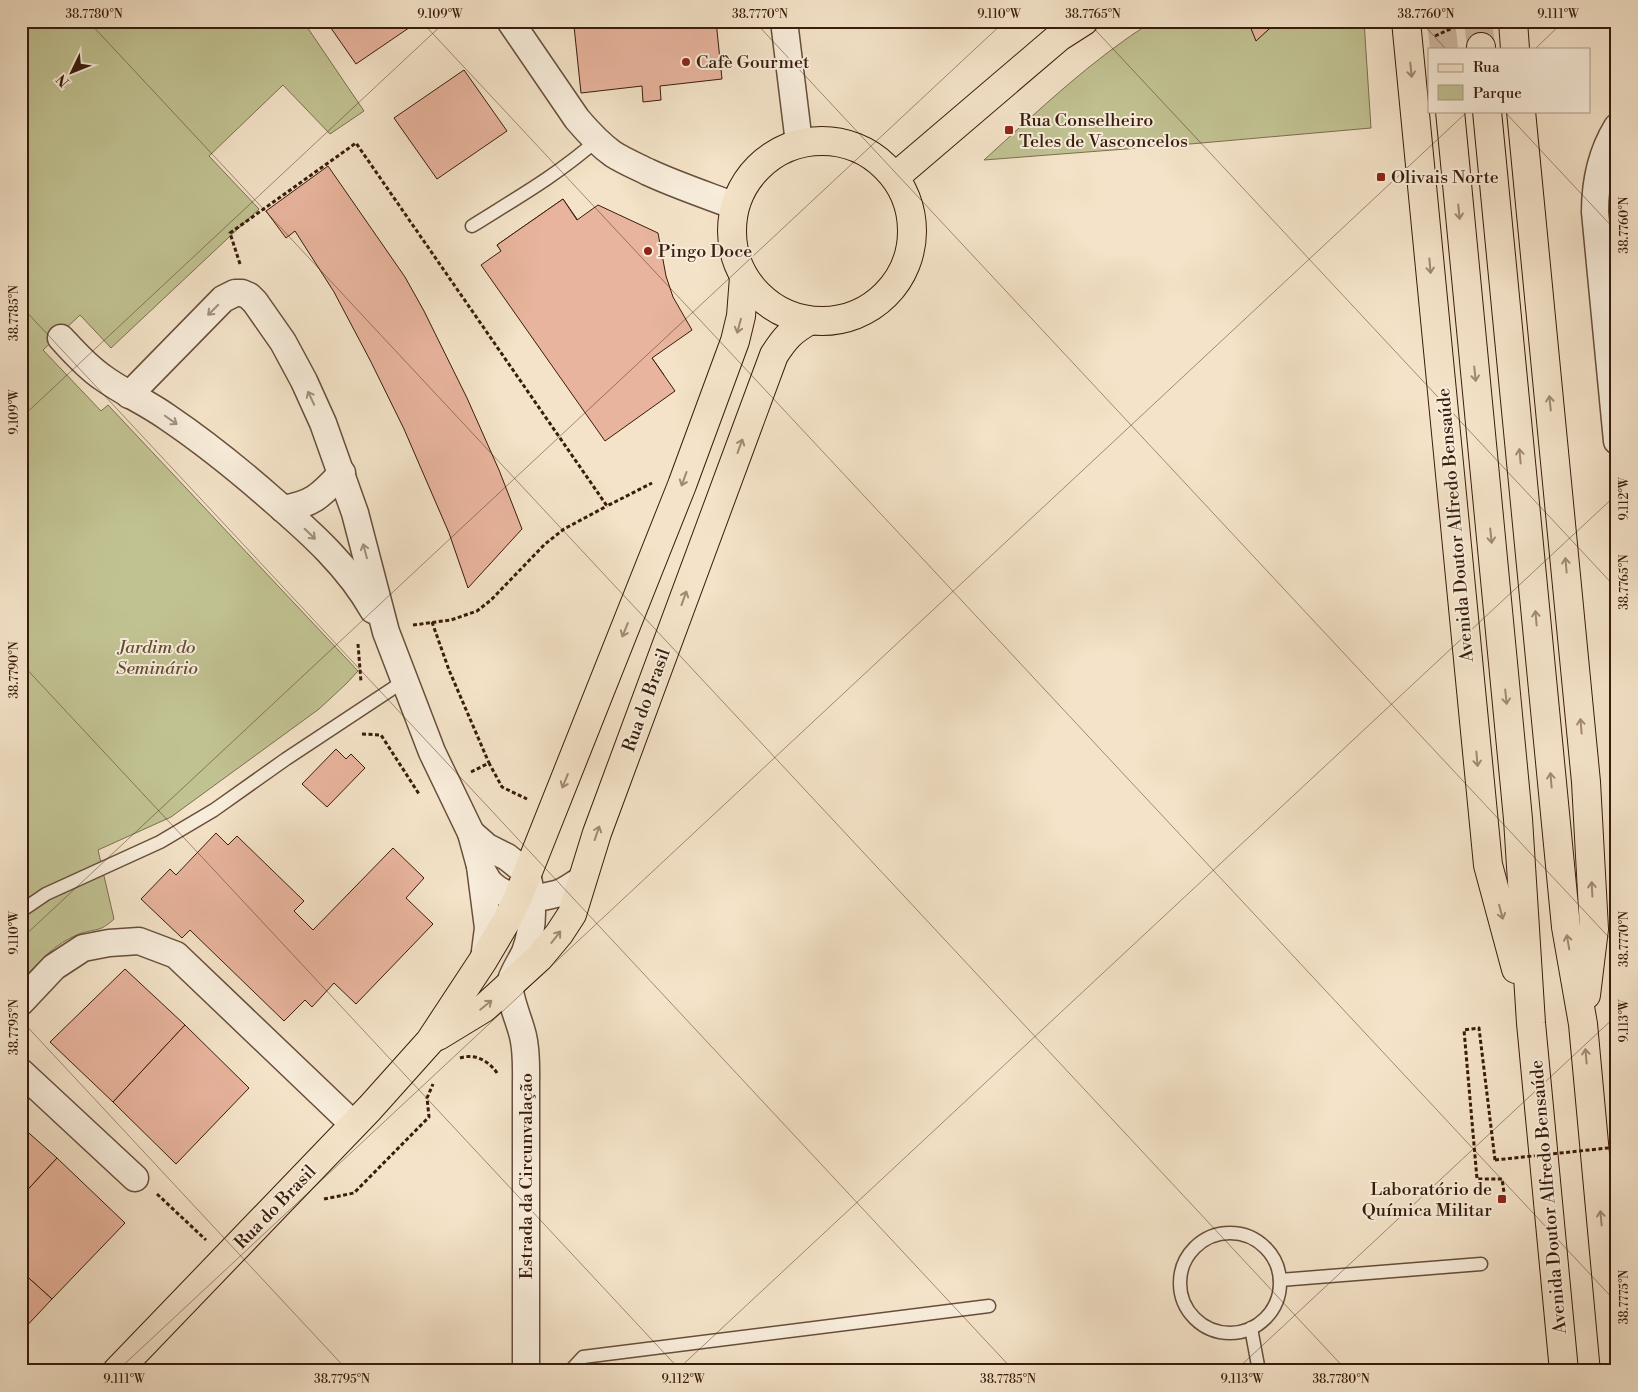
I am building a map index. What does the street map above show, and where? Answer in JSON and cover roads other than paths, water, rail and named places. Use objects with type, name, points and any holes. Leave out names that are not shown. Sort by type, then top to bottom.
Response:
[{"type":"main road","points":[[895,177],[1059,37],[1084,21]]},
{"type":"main road","name":"Avenida Doutor Alfredo Bensaúde","points":[[1406,21],[1488,865],[1531,1023]]},
{"type":"main road","points":[[1513,21],[1515,48]]},
{"type":"main road","name":"Avenida Doutor Alfredo Bensaúde","points":[[1450,112],[1518,819],[1531,1023],[1564,1371]]},
{"type":"main road","points":[[1487,112],[1566,927],[1583,1024],[1615,1371]]},
{"type":"main road","points":[[1521,112],[1586,782],[1594,929],[1583,1024]]},
{"type":"main road","points":[[835,142],[869,154],[895,177],[910,210],[912,245],[900,278],[876,304],[845,319],[809,321],[776,309],[744,277],[734,253],[732,218],[744,185],[768,158],[800,143],[835,142]]},
{"type":"main road","name":"Rua do Brasil","points":[[118,1371],[354,1125],[430,1041],[484,959],[526,889],[552,812],[682,485],[735,342],[741,316],[744,277]]},
{"type":"main road","name":"Rua do Brasil","points":[[430,1041],[484,1008],[539,958],[559,934],[572,914],[597,833],[774,355],[794,329],[809,321]]},
{"type":"street","points":[[510,21],[577,119],[615,155],[668,181],[735,206]]},
{"type":"street","points":[[784,21],[800,143]]},
{"type":"street","points":[[1617,127],[1603,154],[1597,175],[1595,212],[1617,441]]},
{"type":"street","points":[[129,395],[223,299],[235,293],[249,296],[255,302],[283,342],[304,381],[323,423],[342,473],[355,513],[386,632],[404,681],[432,752],[472,833],[480,866],[488,928],[484,959]]},
{"type":"street","points":[[61,338],[101,377],[182,427],[283,509],[320,543],[344,569],[365,595],[386,632]]},
{"type":"street","points":[[283,509],[301,506],[315,499],[342,473]]},
{"type":"street","points":[[472,833],[487,847],[507,857],[526,889],[531,933],[510,984]]},
{"type":"street","points":[[480,866],[491,884],[508,894],[526,889],[557,894],[583,879]]},
{"type":"street","points":[[21,1002],[54,967],[83,948],[138,940],[176,954],[354,1125]]},
{"type":"street","name":"Estrada da Circunvalação","points":[[510,984],[525,1050],[526,1371]]},
{"type":"street","points":[[21,1072],[135,1178]]},
{"type":"lane","points":[[472,226],[553,175],[597,140]]},
{"type":"lane","points":[[21,910],[46,894],[160,842],[214,810],[404,681]]},
{"type":"lane","points":[[1236,1233],[1253,1238],[1267,1249],[1276,1264],[1280,1280],[1278,1298],[1270,1313],[1259,1324],[1251,1328],[1229,1333],[1214,1331],[1200,1323],[1189,1312],[1182,1298],[1179,1282],[1182,1267],[1190,1252],[1203,1240],[1219,1234],[1236,1233]]},
{"type":"lane","points":[[1280,1280],[1481,1264]]},
{"type":"lane","points":[[570,1371],[582,1357],[989,1306]]},
{"type":"lane","points":[[1251,1328],[1259,1371]]},
{"type":"tunnel","points":[[1441,21],[1444,48]]},
{"type":"tunnel","points":[[1478,21],[1481,47]]},
{"type":"place","name":"Cafè Gourmet","points":[[686,62]]},
{"type":"place","name":"Rua Conselheiro Teles de Vasconcelos","points":[[1009,130]]},
{"type":"place","name":"Olivais Norte","points":[[1381,177]]},
{"type":"place","name":"Pingo Doce","points":[[648,251]]},
{"type":"place","name":"Laboratório de Química Militar","points":[[1502,1199]]},
{"type":"park label","name":"Jardim do Seminário","points":[[157,658]]}]
